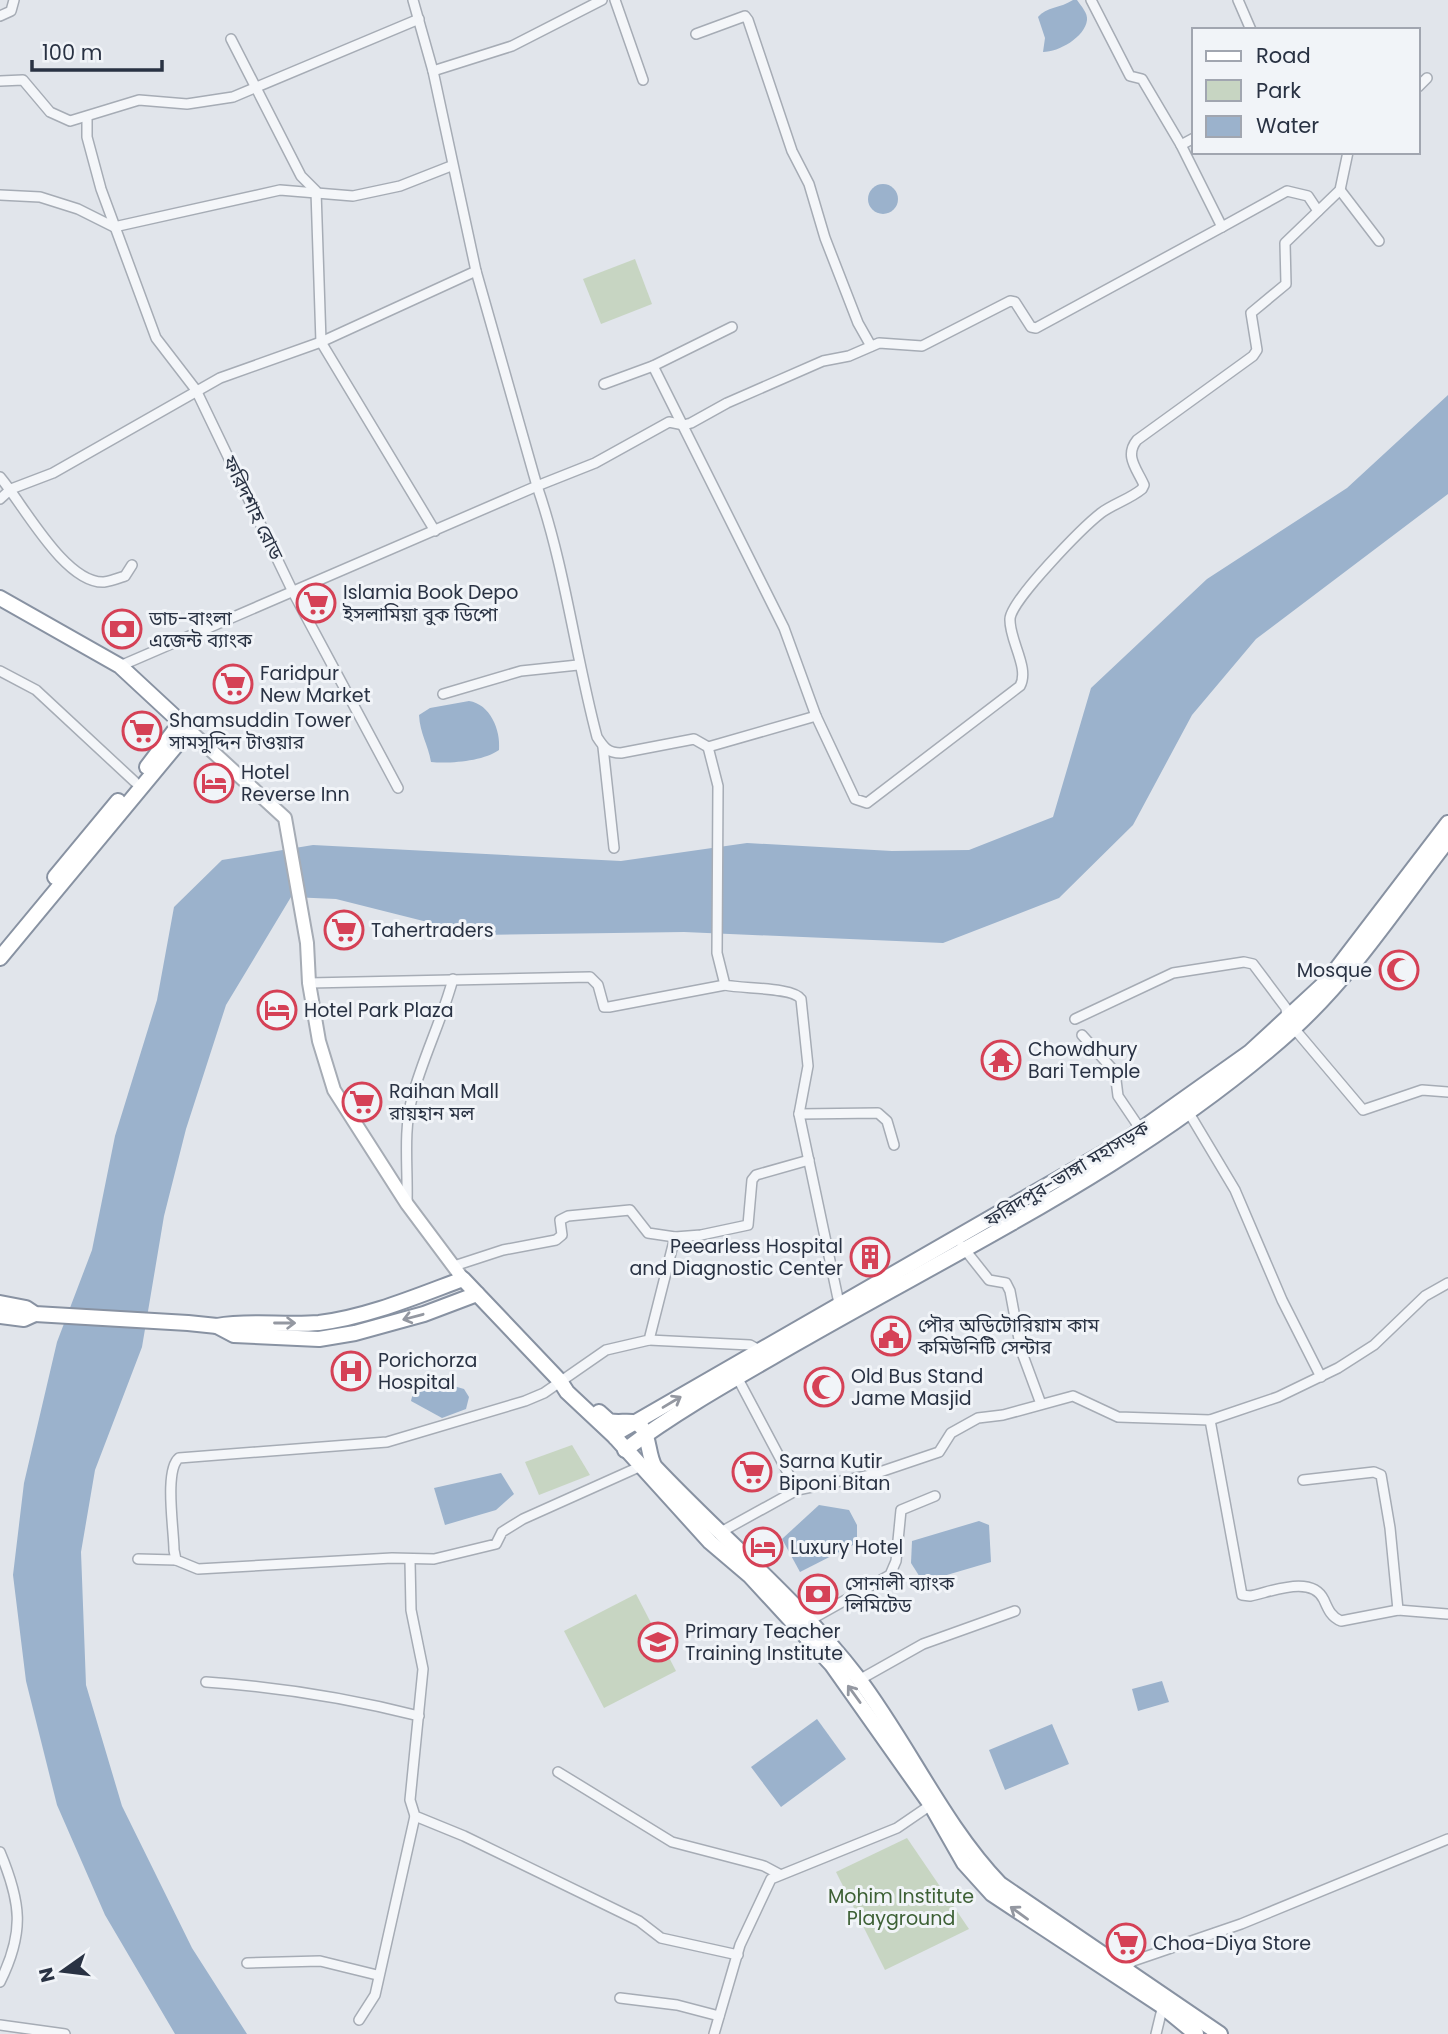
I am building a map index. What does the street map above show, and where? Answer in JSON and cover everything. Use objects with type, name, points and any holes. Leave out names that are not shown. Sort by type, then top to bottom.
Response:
[{"type":"highway","points":[[0,598],[120,666],[185,726]]},
{"type":"highway","points":[[1,949],[135,782],[185,726]]},
{"type":"highway","points":[[1,949],[185,726]]},
{"type":"highway","name":"ফরিদপুর-ভাঙ্গা মহাসড়ক","points":[[615,1437],[637,1423],[737,1377],[842,1311],[1118,1153],[1184,1106],[1250,1052],[1290,1024],[1377,924],[1443,841],[1448,823]]},
{"type":"highway","name":"ফরিদপুর-ভাঙ্গা মহাসড়ক","points":[[1118,1153],[1141,1130],[1184,1106]]},
{"type":"highway","points":[[0,1303],[43,1314],[217,1326],[234,1323],[318,1323],[350,1317],[463,1279],[560,1381],[567,1392],[615,1437],[639,1467],[715,1538],[758,1567],[810,1620],[859,1680],[935,1802],[964,1863],[992,1894],[1220,2034]]},
{"type":"highway","points":[[217,1326],[234,1335],[319,1339],[355,1333],[424,1314],[477,1294]]},
{"type":"highway","name":"ফরিদপুর-ভাঙ্গা মহাসড়ক","points":[[625,1450],[761,1351],[842,1311]]},
{"type":"highway","points":[[0,1316],[24,1319],[43,1314]]},
{"type":"highway","points":[[560,1381],[572,1385],[609,1422],[637,1423],[647,1435],[651,1461],[715,1538],[832,1665],[935,1802]]},
{"type":"highway","points":[[1165,2002],[1196,2034]]},
{"type":"main road","points":[[185,726],[285,818],[307,943],[309,983],[319,1041],[334,1090],[407,1204],[463,1279]]},
{"type":"street","points":[[0,16],[11,11],[14,0]]},
{"type":"street","points":[[413,0],[433,71],[475,271],[551,527],[578,665],[597,737],[610,753],[694,739],[708,747],[816,716]]},
{"type":"street","points":[[433,71],[512,46],[602,0]]},
{"type":"street","points":[[615,0],[643,80]]},
{"type":"street","points":[[1091,0],[1130,76],[1142,79],[1181,145],[1222,227]]},
{"type":"street","points":[[1238,0],[1250,28]]},
{"type":"street","points":[[696,34],[731,19],[745,16],[748,20],[792,151],[809,184],[825,238],[858,323],[871,346]]},
{"type":"street","points":[[0,81],[23,80],[50,112],[70,121],[87,118],[110,106],[139,100],[187,104],[233,97],[259,88],[419,19]]},
{"type":"street","points":[[232,39],[301,176],[316,191],[321,342],[435,531]]},
{"type":"street","points":[[1420,86],[1427,78]]},
{"type":"street","name":"ফরিদশাহ রোড","points":[[87,118],[88,137],[114,227],[156,338],[196,390],[293,592],[398,788]]},
{"type":"street","points":[[1181,145],[1192,139]]},
{"type":"street","points":[[653,366],[784,628],[816,716],[855,799],[867,803],[1020,686],[1023,672],[1010,624],[1014,604],[1084,528],[1102,512],[1142,489],[1144,485],[1131,457],[1132,447],[1138,440],[1253,356],[1256,350],[1251,313],[1283,289],[1287,277],[1285,243],[1340,190],[1348,154]]},
{"type":"street","points":[[0,195],[40,197],[78,209],[114,227],[280,190],[353,196],[400,186],[451,166]]},
{"type":"street","points":[[1340,190],[1380,241]]},
{"type":"street","points":[[120,666],[579,470],[669,422],[684,425],[796,373],[879,343],[922,346],[1010,301],[1015,302],[1031,327],[1036,328],[1266,206],[1287,191],[1308,196],[1318,211]]},
{"type":"street","points":[[0,499],[11,489],[53,473],[220,378],[321,342],[475,271]]},
{"type":"street","points":[[604,384],[653,366],[732,327]]},
{"type":"street","points":[[0,477],[56,553],[80,575],[102,582],[125,576],[132,565]]},
{"type":"street","points":[[443,694],[521,671],[578,665]]},
{"type":"street","points":[[0,671],[36,690],[135,782]]},
{"type":"street","points":[[603,747],[614,848]]},
{"type":"street","points":[[708,747],[718,786],[717,953],[725,985]]},
{"type":"street","points":[[1075,1019],[1173,973],[1244,962],[1253,964],[1271,986],[1286,1009],[1290,1024],[1363,1110],[1422,1090],[1448,1093]]},
{"type":"street","points":[[309,983],[590,977],[598,985],[604,1007],[725,985],[749,990],[790,991],[801,999],[808,1066],[799,1114],[842,1311]]},
{"type":"street","points":[[407,1204],[406,1130],[412,1098],[443,1016],[453,979]]},
{"type":"street","points":[[1082,1035],[1115,1072],[1118,1096],[1141,1130]]},
{"type":"street","points":[[1184,1106],[1235,1190],[1282,1300],[1321,1377]]},
{"type":"street","points":[[799,1114],[878,1113],[887,1121],[894,1145]]},
{"type":"street","points":[[454,1266],[503,1250],[555,1240],[562,1235],[560,1220],[568,1216],[630,1210],[648,1233],[676,1237],[701,1235],[748,1225],[752,1181],[756,1175],[809,1160]]},
{"type":"street","points":[[649,1340],[676,1237]]},
{"type":"street","points":[[960,1244],[989,1280],[1006,1283],[1010,1291],[1021,1350],[1041,1404]]},
{"type":"street","points":[[715,1538],[797,1490],[871,1475],[939,1452],[951,1433],[962,1424],[978,1418],[1003,1415],[1073,1396],[1118,1417],[1210,1420],[1278,1397],[1321,1377],[1374,1345],[1425,1296],[1448,1283]]},
{"type":"street","points":[[176,1560],[171,1485],[172,1466],[179,1458],[387,1442],[525,1401],[606,1350],[649,1340],[750,1345],[761,1351]]},
{"type":"street","points":[[737,1377],[797,1490]]},
{"type":"street","points":[[1210,1420],[1242,1595],[1250,1596],[1305,1585],[1315,1590],[1335,1619],[1341,1621],[1398,1610],[1447,1614]]},
{"type":"street","points":[[138,1559],[176,1560],[198,1569],[392,1558],[410,1561],[468,1553],[496,1544],[502,1532],[523,1519],[639,1467]]},
{"type":"street","points":[[1303,1480],[1374,1472],[1381,1475],[1390,1528],[1398,1610]]},
{"type":"street","points":[[810,1620],[890,1575],[896,1561],[901,1510],[935,1496]]},
{"type":"street","points":[[359,2020],[375,1995],[377,1975],[415,1816],[410,1800],[423,1669],[411,1610],[410,1561]]},
{"type":"street","points":[[859,1680],[923,1644],[1015,1611]]},
{"type":"street","points":[[206,1682],[275,1686],[359,1701],[419,1716]]},
{"type":"street","points":[[558,1772],[673,1842],[764,1866],[779,1874]]},
{"type":"street","points":[[714,2034],[738,1955],[766,1884],[779,1874],[897,1828],[935,1802]]},
{"type":"street","points":[[415,1816],[464,1836],[639,1921],[662,1938],[738,1955]]},
{"type":"street","points":[[1120,1973],[1133,1961],[1241,1924],[1448,1839]]},
{"type":"street","points":[[0,1852],[11,1878],[20,1917],[17,1937],[0,1982]]},
{"type":"street","points":[[247,1963],[320,1961],[377,1975]]},
{"type":"street","points":[[620,1998],[677,2005],[719,2016]]},
{"type":"street","points":[[1156,2034],[1165,2002]]},
{"type":"street","points":[[0,2025],[65,2034]]},
{"type":"green space","points":[[635,259],[652,304],[601,324],[583,279]]},
{"type":"green space","points":[[572,1445],[590,1475],[539,1495],[525,1462]]},
{"type":"green space","points":[[636,1594],[676,1671],[604,1708],[564,1631]]},
{"type":"green space","name":"Mohim Institute Playground","points":[[907,1838],[969,1929],[885,1970],[836,1872]]},
{"type":"water","points":[[1077,0],[1087,17],[1082,32],[1070,42],[1043,52],[1045,38],[1038,17],[1045,11]]},
{"type":"water","points":[[883,184],[894,188],[898,199],[894,210],[883,214],[872,210],[868,199],[872,188]]},
{"type":"water","points":[[1448,395],[1448,494],[1256,639],[1192,715],[1133,825],[1059,898],[943,943],[684,932],[479,935],[336,899],[291,897],[226,1005],[186,1129],[164,1216],[142,1347],[95,1470],[81,1552],[86,1685],[122,1806],[192,1948],[247,2034],[175,2034],[105,1915],[57,1805],[26,1681],[13,1575],[24,1483],[57,1342],[92,1250],[115,1136],[157,1000],[174,907],[222,860],[313,845],[621,861],[747,843],[892,851],[969,850],[1053,817],[1091,688],[1207,579],[1347,488]]},
{"type":"water","points":[[469,701],[483,707],[493,719],[499,750],[467,761],[431,762],[419,715],[430,708]]},
{"type":"water","points":[[440,1382],[464,1389],[469,1397],[466,1409],[442,1418],[411,1401],[414,1389]]},
{"type":"water","points":[[501,1473],[514,1494],[496,1510],[445,1525],[434,1488]]},
{"type":"water","points":[[819,1505],[849,1510],[857,1525],[857,1543],[800,1572],[782,1539]]},
{"type":"water","points":[[979,1521],[989,1525],[991,1562],[923,1582],[911,1563],[912,1541]]},
{"type":"water","points":[[1162,1681],[1169,1702],[1138,1711],[1132,1689]]},
{"type":"water","points":[[817,1719],[846,1759],[781,1807],[751,1767]]},
{"type":"water","points":[[1052,1724],[1069,1764],[1005,1790],[989,1750]]},
{"type":"place","name":"Islamia Book Depo ইসলামিয়া বুক ডিপো","points":[[316,603]]},
{"type":"place","name":"ডাচ-বাংলা এজেন্ট ব্যাংক","points":[[122,629]]},
{"type":"place","name":"Faridpur New Market","points":[[233,684]]},
{"type":"place","name":"Shamsuddin Tower সামসুদ্দিন টাওয়ার","points":[[142,731]]},
{"type":"place","name":"Hotel Reverse Inn","points":[[214,783]]},
{"type":"place","name":"Tahertraders","points":[[344,930]]},
{"type":"place","name":"Mosque","points":[[1399,970]]},
{"type":"place","name":"Hotel Park Plaza","points":[[277,1010]]},
{"type":"place","name":"Chowdhury Bari Temple","points":[[1001,1060]]},
{"type":"place","name":"Raihan Mall রায়হান মল","points":[[362,1102]]},
{"type":"place","name":"Peearless Hospital and Diagnostic Center","points":[[870,1257]]},
{"type":"place","name":"পৌর অডিটোরিয়াম কাম কমিউনিটি সেন্টার","points":[[891,1336]]},
{"type":"place","name":"Porichorza Hospital","points":[[351,1371]]},
{"type":"place","name":"Old Bus Stand Jame Masjid","points":[[824,1387]]},
{"type":"place","name":"Sarna Kutir Biponi Bitan","points":[[752,1472]]},
{"type":"place","name":"Luxury Hotel","points":[[763,1547]]},
{"type":"place","name":"সোনালী ব্যাংক লিমিটেড","points":[[818,1594]]},
{"type":"place","name":"Primary Teacher Training Institute","points":[[658,1642]]},
{"type":"place","name":"Choa-Diya Store","points":[[1126,1943]]}]
